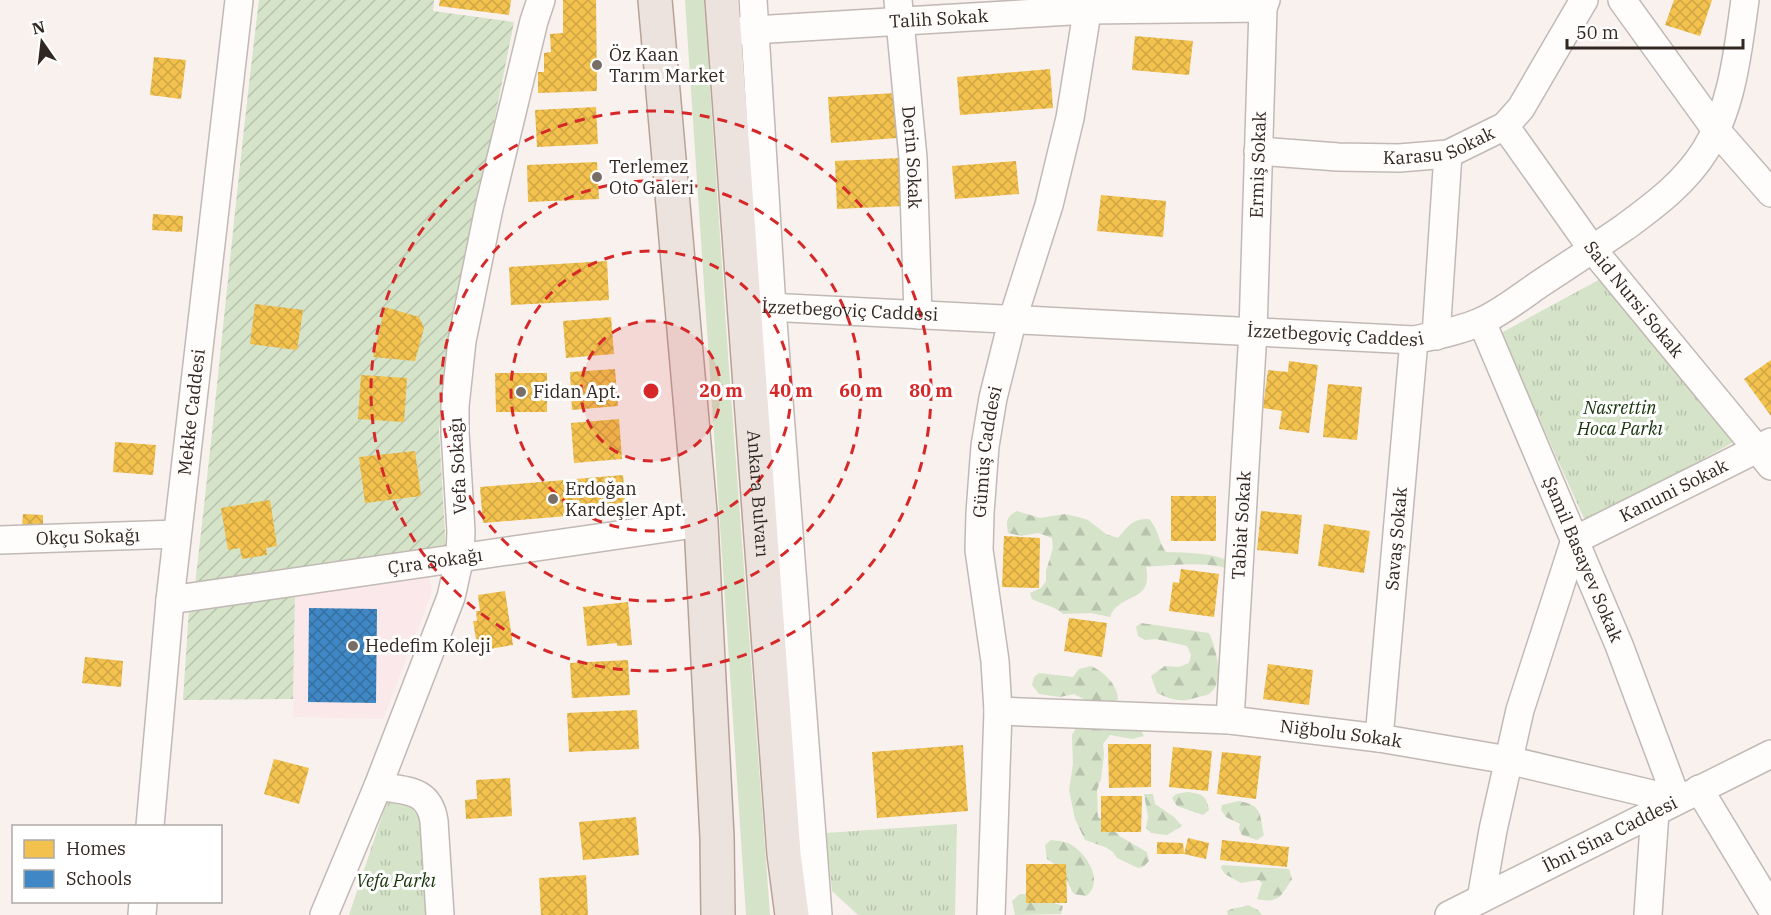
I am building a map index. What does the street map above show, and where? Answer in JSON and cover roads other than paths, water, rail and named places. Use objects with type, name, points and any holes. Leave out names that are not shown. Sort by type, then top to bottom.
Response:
[{"type":"main road","points":[[655,0],[701,523],[717,837],[718,915]]},
{"type":"main road","name":"Ankara Bulvarı","points":[[734,20],[759,307],[784,854],[792,915]]},
{"type":"street","name":"Mekke Caddesi","points":[[150,825],[177,534],[239,0]]},
{"type":"street","name":"Vefa Sokağı","points":[[324,915],[378,786],[451,597],[460,557],[461,531],[455,406],[462,341],[489,208],[541,0]]},
{"type":"street","points":[[734,20],[753,0]]},
{"type":"street","name":"Karasu Sokak","points":[[1258,151],[1338,157],[1399,158],[1448,154],[1505,126],[1521,108],[1584,0]]},
{"type":"street","points":[[1622,0],[1716,130],[1771,193]]},
{"type":"street","name":"İzzetbegoviç Caddesi","points":[[759,307],[1425,338],[1461,329],[1482,322],[1593,249],[1676,187],[1695,166],[1716,130],[1725,107],[1745,0]]},
{"type":"street","name":"Talih Sokak","points":[[734,20],[977,8],[1265,4]]},
{"type":"street","name":"Ermiş Sokak","points":[[1253,331],[1265,4]]},
{"type":"street","name":"Gümüş Caddesi","points":[[991,915],[998,711],[995,661],[979,550],[985,446],[993,398],[1013,318],[1049,205],[1066,137],[1089,5]]},
{"type":"street","name":"Derin Sokak","points":[[900,11],[913,158],[918,315]]},
{"type":"street","name":"Said Nursi Sokak","points":[[1505,126],[1593,249],[1766,452]]},
{"type":"street","name":"Savaş Sokak","points":[[1379,738],[1448,154]]},
{"type":"street","points":[[759,307],[818,915]]},
{"type":"street","name":"Şamil Basayev Sokak","points":[[1482,322],[1619,645],[1677,800],[1771,908]]},
{"type":"street","name":"Tabiat Sokak","points":[[1230,720],[1253,331]]},
{"type":"street","name":"Kanuni Sokak","points":[[1575,540],[1766,452]]},
{"type":"street","name":"Çıra Sokağı","points":[[170,600],[701,523]]},
{"type":"street","name":"Okçu Sokağı","points":[[0,540],[177,534]]},
{"type":"street","points":[[1481,899],[1493,830],[1520,710],[1575,540]]},
{"type":"street","name":"Niğbolu Sokak","points":[[998,711],[1230,720],[1379,738],[1508,760],[1677,800]]},
{"type":"street","name":"İbni Sina Caddesi","points":[[1449,915],[1771,754]]},
{"type":"street","points":[[378,786],[414,792],[426,799],[432,808],[440,915]]},
{"type":"street","points":[[1648,915],[1677,800]]},
{"type":"place","name":"Öz Kaan Tarım Market","points":[[597,65]]},
{"type":"place","name":"Terlemez Oto Galeri","points":[[597,177]]},
{"type":"place","name":"Fidan Apt.","points":[[521,392]]},
{"type":"place","name":"Erdoğan Kardeşler Apt.","points":[[553,499]]},
{"type":"place","name":"Hedefim Koleji","points":[[353,646]]},
{"type":"park label","name":"Nasrettin Hoca Parkı","points":[[1620,418]]},
{"type":"park label","name":"Vefa Parkı","points":[[396,881]]}]
